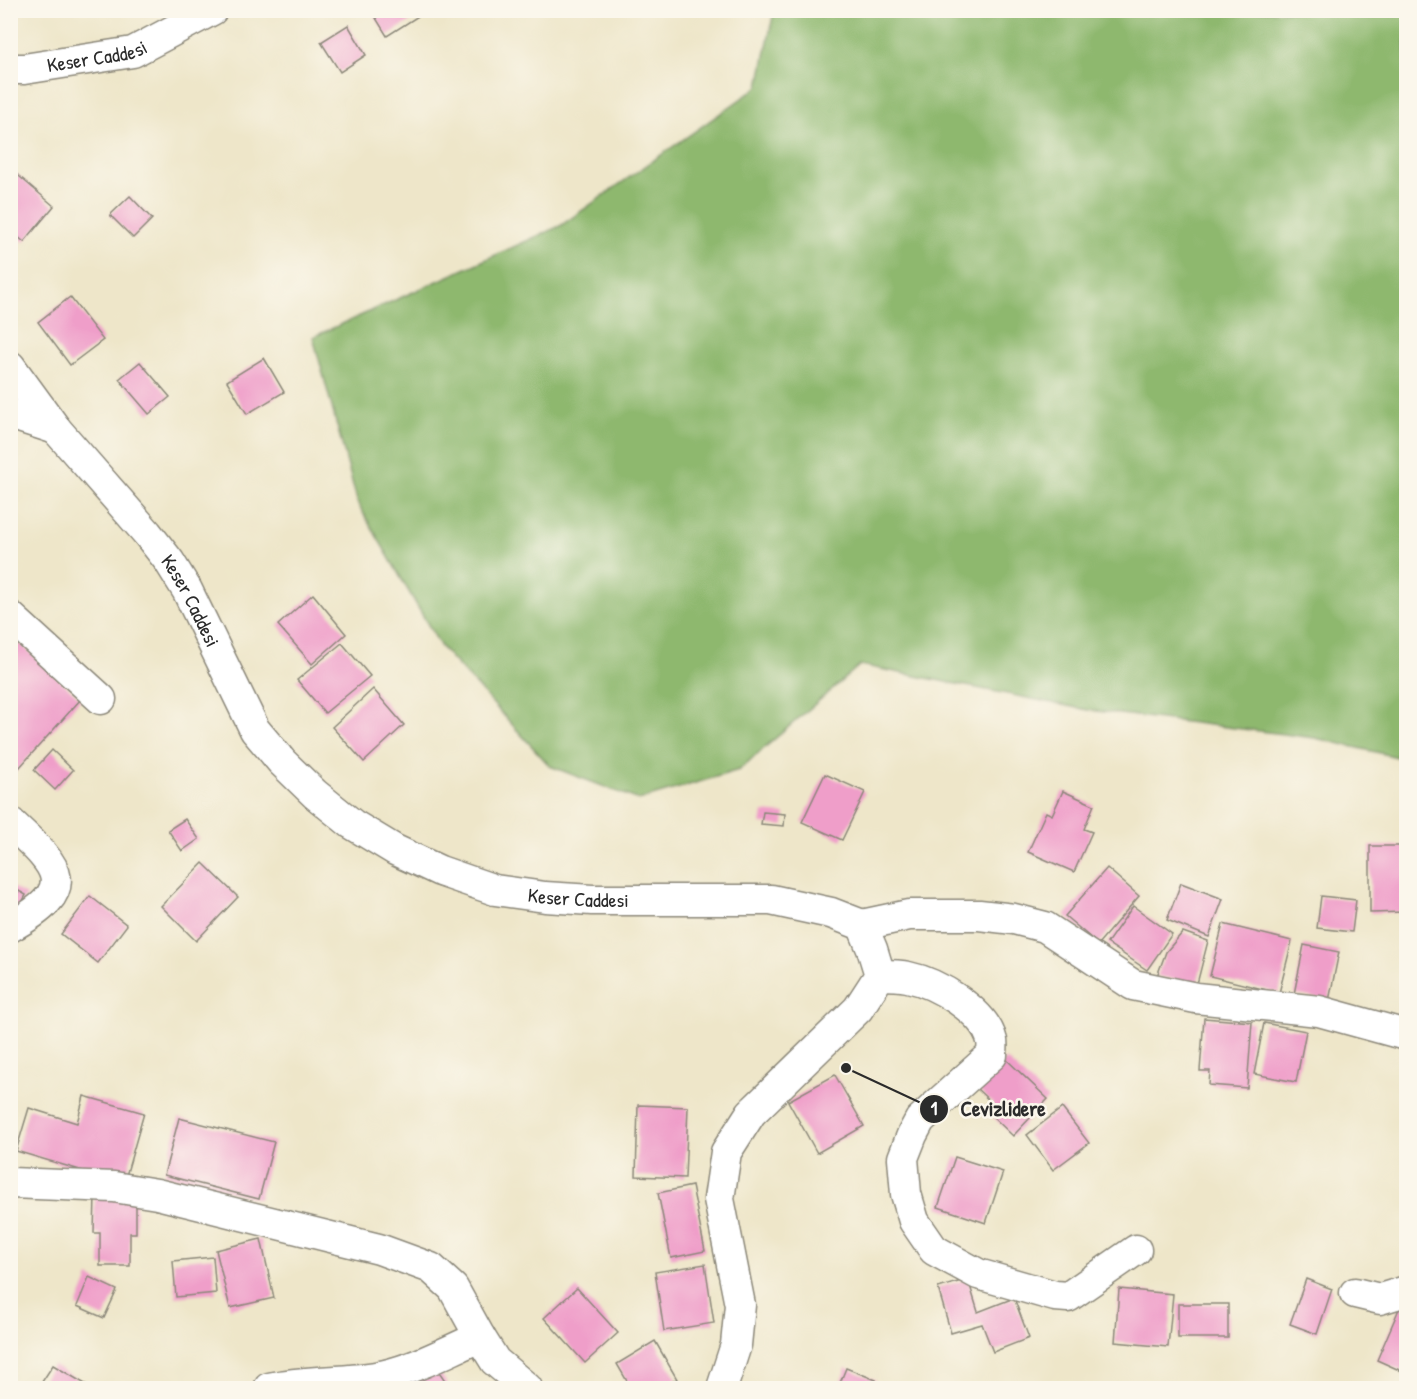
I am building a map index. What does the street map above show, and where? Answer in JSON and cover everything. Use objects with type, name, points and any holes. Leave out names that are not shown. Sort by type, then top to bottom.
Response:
[{"type":"street","name":"Keser Caddesi","points":[[10,69],[24,69],[133,52],[212,10]]},
{"type":"street","name":"Keser Caddesi","points":[[10,366],[56,429],[169,561],[187,590],[255,730],[282,762],[315,795],[352,824],[395,850],[440,872],[495,890],[545,897],[592,900],[771,900],[831,913],[862,926]]},
{"type":"street","points":[[10,414],[56,429]]},
{"type":"street","points":[[10,616],[101,699]]},
{"type":"street","points":[[10,822],[44,854],[54,869],[57,882],[50,898],[37,910],[10,927]]},
{"type":"street","points":[[880,975],[862,926],[909,915],[980,915],[1014,919],[1045,927],[1133,985],[1196,998],[1319,1011],[1407,1035]]},
{"type":"street","points":[[880,975],[909,977],[941,989],[966,1006],[983,1022],[992,1041],[992,1055],[920,1120],[903,1158],[906,1194],[914,1221],[934,1250],[978,1274],[1055,1296],[1068,1297],[1136,1250]]},
{"type":"street","points":[[722,1389],[736,1345],[740,1305],[719,1199],[726,1152],[751,1113],[858,1009],[880,975]]},
{"type":"street","points":[[10,1183],[114,1187],[157,1194],[379,1249],[431,1268],[453,1288],[495,1360],[527,1389]]},
{"type":"street","points":[[1355,1293],[1380,1299],[1407,1291]]},
{"type":"street","points":[[269,1389],[316,1381],[352,1380],[385,1375],[403,1370],[480,1337]]},
{"type":"green space","points":[[774,11],[1406,11],[1406,759],[1315,738],[1088,710],[860,665],[739,770],[639,800],[550,766],[441,647],[358,504],[313,337],[560,226],[759,86]]},
{"type":"building","points":[[371,10],[421,10],[423,13],[387,36]]},
{"type":"building","points":[[348,25],[366,55],[340,72],[321,42]]},
{"type":"building","points":[[13,171],[54,206],[24,242],[10,230],[10,173]]},
{"type":"building","points":[[130,196],[152,219],[133,238],[110,215]]},
{"type":"building","points":[[70,297],[103,340],[70,365],[38,322]]},
{"type":"building","points":[[264,358],[284,392],[247,414],[227,381]]},
{"type":"building","points":[[140,362],[170,397],[149,414],[119,379]]},
{"type":"building","points":[[313,594],[346,634],[312,664],[278,625]]},
{"type":"building","points":[[10,634],[81,699],[10,778]]},
{"type":"building","points":[[342,643],[370,676],[325,713],[297,680]]},
{"type":"building","points":[[373,689],[404,725],[364,762],[332,727]]},
{"type":"building","points":[[52,750],[73,770],[55,790],[34,770]]},
{"type":"building","points":[[825,774],[865,792],[842,840],[802,822]]},
{"type":"building","points":[[1063,791],[1094,805],[1084,829],[1092,832],[1074,872],[1028,852],[1046,812],[1052,815]]},
{"type":"building","points":[[763,812],[785,814],[784,826],[761,824]]},
{"type":"building","points":[[185,819],[199,839],[182,851],[168,830]]},
{"type":"building","points":[[1370,846],[1406,846],[1406,912],[1370,913]]},
{"type":"building","points":[[203,863],[238,897],[196,941],[161,906]]},
{"type":"building","points":[[1107,868],[1139,896],[1098,944],[1065,916]]},
{"type":"building","points":[[1181,883],[1223,899],[1209,937],[1167,920]]},
{"type":"building","points":[[10,886],[26,895],[15,915],[10,912]]},
{"type":"building","points":[[90,896],[127,925],[98,963],[61,934]]},
{"type":"building","points":[[1321,896],[1356,900],[1352,932],[1317,928]]},
{"type":"building","points":[[1133,906],[1172,934],[1147,970],[1107,943]]},
{"type":"building","points":[[1223,924],[1292,941],[1279,993],[1210,976]]},
{"type":"building","points":[[1183,932],[1208,941],[1197,984],[1157,976],[1166,952]]},
{"type":"building","points":[[1304,945],[1339,952],[1329,1001],[1294,994]]},
{"type":"building","points":[[1405,999],[1406,1019],[1402,1019]]},
{"type":"building","points":[[1204,1018],[1252,1022],[1247,1088],[1209,1085],[1210,1071],[1200,1071]]},
{"type":"building","points":[[1264,1023],[1306,1031],[1296,1082],[1254,1074]]},
{"type":"building","points":[[1006,1059],[1048,1099],[1013,1136],[987,1111],[993,1104],[977,1089]]},
{"type":"building","points":[[835,1075],[864,1126],[817,1153],[788,1101]]},
{"type":"building","points":[[84,1096],[144,1113],[124,1183],[16,1151],[29,1108],[77,1123]]},
{"type":"building","points":[[638,1105],[688,1107],[685,1178],[636,1176]]},
{"type":"building","points":[[1062,1108],[1089,1143],[1053,1170],[1027,1135]]},
{"type":"building","points":[[179,1118],[274,1142],[259,1199],[164,1175]]},
{"type":"building","points":[[955,1157],[1003,1172],[986,1223],[938,1207]]},
{"type":"building","points":[[692,1186],[705,1251],[671,1258],[658,1193]]},
{"type":"building","points":[[95,1195],[136,1195],[136,1233],[130,1233],[130,1266],[100,1266],[100,1233],[94,1233]]},
{"type":"building","points":[[261,1239],[274,1298],[230,1308],[216,1250]]},
{"type":"building","points":[[213,1257],[216,1293],[176,1297],[173,1261]]},
{"type":"building","points":[[705,1264],[714,1323],[664,1331],[655,1272]]},
{"type":"building","points":[[89,1277],[117,1290],[104,1318],[77,1306]]},
{"type":"building","points":[[968,1279],[978,1312],[1014,1298],[1029,1338],[993,1352],[982,1324],[951,1333],[938,1288]]},
{"type":"building","points":[[1306,1279],[1332,1289],[1317,1334],[1290,1324]]},
{"type":"building","points":[[577,1288],[618,1333],[585,1363],[544,1318]]},
{"type":"building","points":[[1119,1289],[1173,1294],[1168,1347],[1115,1342]]},
{"type":"building","points":[[1402,1302],[1406,1304],[1406,1373],[1377,1360]]},
{"type":"building","points":[[1178,1304],[1228,1304],[1228,1338],[1178,1338]]},
{"type":"building","points":[[655,1341],[677,1379],[662,1388],[631,1388],[617,1364]]},
{"type":"building","points":[[432,1361],[450,1388],[397,1388],[395,1385]]},
{"type":"building","points":[[53,1365],[92,1388],[38,1388]]},
{"type":"building","points":[[846,1368],[876,1380],[872,1388],[838,1388]]},
{"type":"place","name":"Cevizlidere","points":[[846,1068]]}]
